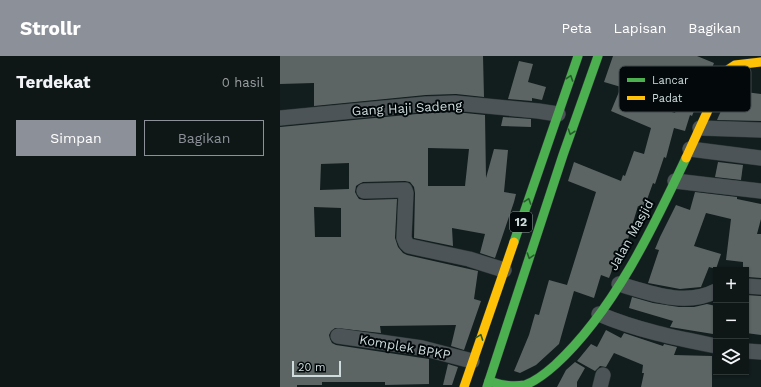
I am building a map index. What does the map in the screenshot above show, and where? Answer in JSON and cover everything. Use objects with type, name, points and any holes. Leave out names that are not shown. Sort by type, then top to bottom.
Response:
[{"type":"main road","name":"12","points":[[464,387],[578,56]]},
{"type":"main road","name":"12","points":[[488,384],[563,155],[598,56]]},
{"type":"main road","name":"Jalan Masjid","points":[[735,66],[761,62]]},
{"type":"main road","name":"Jalan Masjid","points":[[488,384],[515,386],[523,385],[541,377],[576,344],[599,314],[660,212],[707,112]]},
{"type":"street","name":"Gang Haji Sadeng","points":[[280,118],[354,110],[448,103],[558,114]]},
{"type":"street","points":[[700,128],[761,130]]},
{"type":"street","points":[[690,149],[761,158]]},
{"type":"street","points":[[675,181],[761,191]]},
{"type":"street","points":[[364,191],[405,190],[404,238],[409,246],[469,259],[504,270]]},
{"type":"street","points":[[618,284],[654,294],[687,299],[713,292]]},
{"type":"street","points":[[749,286],[761,287]]},
{"type":"street","points":[[599,314],[620,323],[713,345]]},
{"type":"street","name":"Komplek BPKP","points":[[338,336],[422,348],[472,361]]},
{"type":"street","points":[[749,351],[761,352]]},
{"type":"building","points":[[280,56],[483,56],[484,97],[456,94],[426,95],[314,106],[314,83],[280,84]]},
{"type":"building","points":[[613,56],[697,56],[714,63],[713,66],[619,66],[619,86],[604,82]]},
{"type":"building","points":[[519,61],[533,64],[528,82],[546,87],[542,100],[532,98],[532,101],[508,99]]},
{"type":"building","points":[[619,92],[619,112],[694,112],[692,116],[690,115],[685,131],[674,128],[666,158],[664,157],[655,184],[653,183],[644,208],[638,206],[625,249],[619,247],[609,278],[601,275],[594,298],[574,291],[559,344],[536,365],[520,373],[514,371],[529,335],[535,314],[539,315],[549,280],[567,285],[596,192],[568,181],[574,162],[621,181],[623,175],[625,176],[634,151],[644,154],[651,128],[611,111]]},
{"type":"building","points":[[751,93],[761,94],[761,121],[717,120],[720,112],[751,112]]},
{"type":"building","points":[[455,112],[485,115],[486,178],[494,149],[508,150],[504,192],[516,194],[495,258],[480,253],[485,234],[452,228],[453,246],[414,238],[415,193],[414,187],[410,182],[363,182],[356,186],[355,192],[359,199],[364,200],[397,199],[395,238],[398,247],[403,253],[478,271],[474,299],[481,301],[464,350],[451,346],[456,325],[380,326],[381,333],[335,328],[329,335],[332,343],[336,345],[429,359],[429,384],[385,385],[385,382],[322,382],[322,385],[280,387],[280,127],[427,113]],"holes":[[[428,148],[469,149],[465,186],[428,186]],[[349,163],[349,189],[320,190],[321,164]],[[314,207],[341,208],[341,237],[315,237]]]},
{"type":"building","points":[[503,117],[531,119],[531,127],[501,126]]},
{"type":"building","points":[[718,162],[743,165],[741,180],[715,177]]},
{"type":"building","points":[[695,192],[737,197],[737,199],[761,204],[761,219],[757,234],[761,234],[761,278],[749,277],[749,267],[743,267],[743,262],[726,260],[731,219],[706,213],[694,246],[721,254],[717,267],[709,267],[701,287],[680,289],[648,283],[659,250],[655,249],[676,205],[690,210]]},
{"type":"building","points":[[749,295],[761,296],[761,335],[749,333]]},
{"type":"building","points":[[632,297],[653,303],[679,307],[694,307],[707,304],[713,305],[713,334],[670,327],[673,321],[629,308]]},
{"type":"building","points":[[606,330],[621,338],[624,333],[663,346],[664,344],[677,347],[674,355],[712,356],[712,387],[641,387],[644,373],[642,373],[643,365],[614,353],[606,367],[600,366],[595,371],[577,361],[591,344],[597,347]]},
{"type":"building","points":[[575,362],[585,368],[577,382],[577,387],[557,387],[566,370]]},
{"type":"building","points":[[448,364],[458,367],[452,385],[443,385]]},
{"type":"traffic: fast","points":[[514,242],[578,56]]},
{"type":"traffic: fast","points":[[487,387],[563,155],[598,56]]},
{"type":"traffic: fast","points":[[489,381],[502,385],[525,385],[552,368],[576,344],[613,295],[630,268],[660,212],[686,158]]},
{"type":"traffic: slow","points":[[734,66],[761,62]]},
{"type":"traffic: slow","points":[[686,158],[707,112]]},
{"type":"traffic: slow","points":[[464,387],[514,242]]}]
